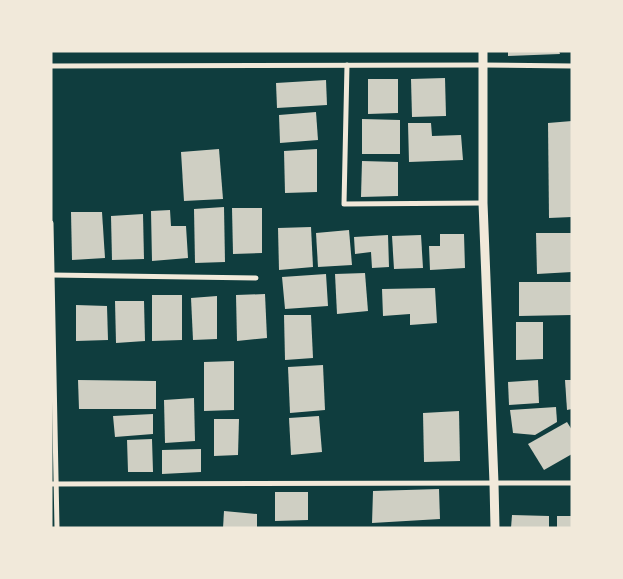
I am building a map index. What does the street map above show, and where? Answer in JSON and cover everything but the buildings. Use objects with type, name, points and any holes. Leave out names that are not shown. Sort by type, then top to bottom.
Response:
[{"type":"street","points":[[483,51],[483,203],[495,528]]},
{"type":"street","points":[[348,65],[344,204],[483,203]]},
{"type":"street","points":[[51,66],[572,66]]},
{"type":"street","points":[[51,223],[53,484],[57,528]]},
{"type":"street","points":[[52,275],[256,278]]},
{"type":"street","points":[[53,484],[572,483]]}]
